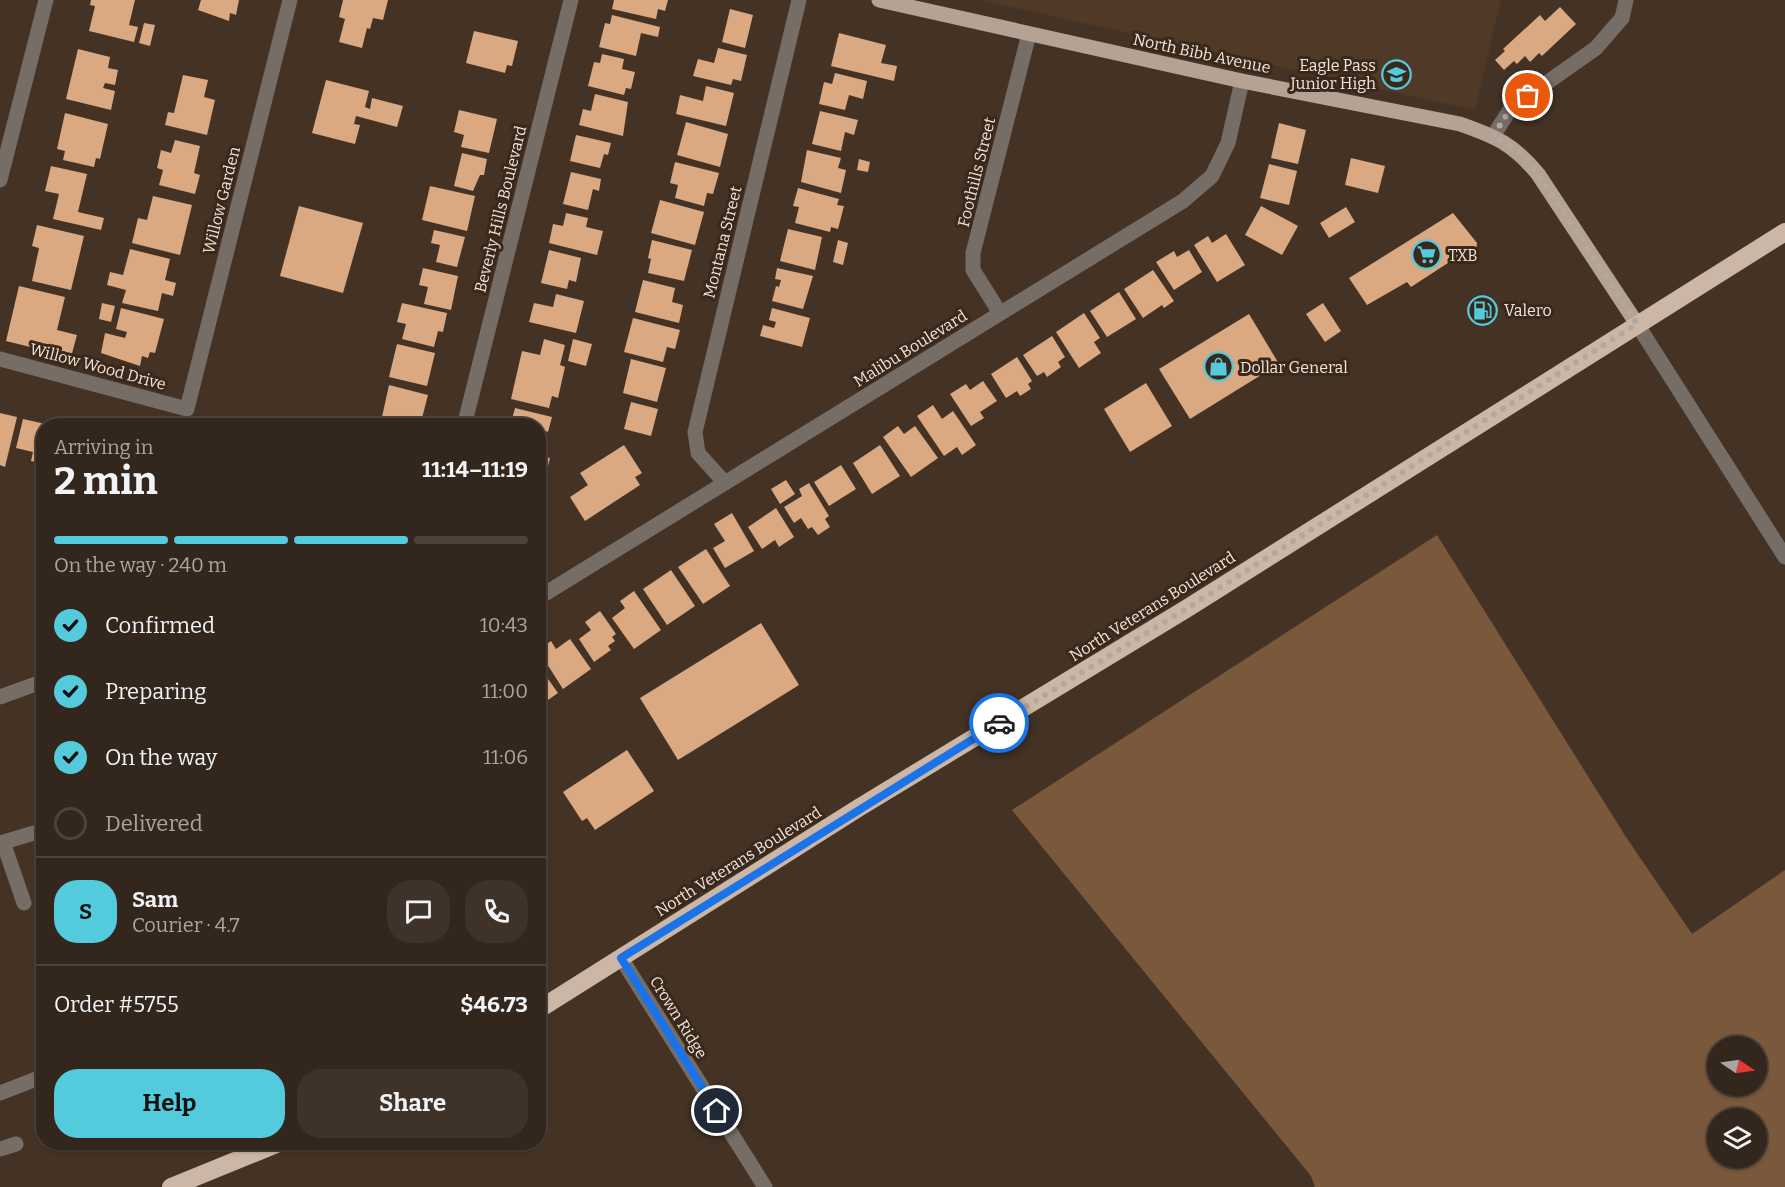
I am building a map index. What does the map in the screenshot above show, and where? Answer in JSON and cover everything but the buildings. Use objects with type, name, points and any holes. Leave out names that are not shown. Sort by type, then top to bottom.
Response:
[{"type":"highway","name":"North Veterans Boulevard","points":[[546,1005],[860,807],[1186,609],[1785,232]]},
{"type":"highway","points":[[171,1187],[261,1150]]},
{"type":"main road","name":"North Bibb Avenue","points":[[879,0],[1242,81],[1460,124],[1493,136],[1520,152],[1538,174],[1637,324]]},
{"type":"street","points":[[0,180],[46,0]]},
{"type":"street","name":"Willow Garden","points":[[187,409],[290,0]]},
{"type":"street","name":"Beverly Hills Boulevard","points":[[466,418],[571,0]]},
{"type":"street","name":"Montana Street","points":[[725,483],[698,453],[694,432],[799,0]]},
{"type":"street","points":[[1493,136],[1511,108],[1596,48],[1622,18],[1626,0]]},
{"type":"street","name":"Foothills Street","points":[[1000,313],[973,270],[974,253],[1029,34]]},
{"type":"street","name":"Malibu Boulevard","points":[[546,593],[1183,201],[1212,176],[1228,143],[1242,81]]},
{"type":"street","points":[[1637,324],[1785,557]]},
{"type":"street","name":"Willow Wood Drive","points":[[0,359],[187,409]]},
{"type":"street","points":[[0,697],[36,684]]},
{"type":"street","points":[[24,903],[2,842],[36,832]]},
{"type":"street","name":"Crown Ridge","points":[[621,958],[765,1187]]},
{"type":"street","points":[[0,1093],[36,1079]]},
{"type":"street","points":[[0,1149],[16,1144]]},
{"type":"shaded area","name":"Eagle Pass Junior High","points":[[980,0],[1501,0],[1475,110]]},
{"type":"shaded area","points":[[1437,535],[1626,837],[1692,934],[1785,870],[1785,1187],[1315,1187],[1311,1176],[1012,810]]},
{"type":"way so far","points":[[999,723],[1186,609],[1637,324],[1538,174],[1520,152],[1493,136],[1511,108],[1528,96]]},
{"type":"place","name":"Eagle Pass Junior High","points":[[1397,74]]},
{"type":"place","name":"TXB","points":[[1427,255]]},
{"type":"place","name":"Valero","points":[[1483,310]]},
{"type":"place","name":"Dollar General","points":[[1219,367]]},
{"type":"route","points":[[717,1111],[621,958],[860,807],[999,723]]}]
